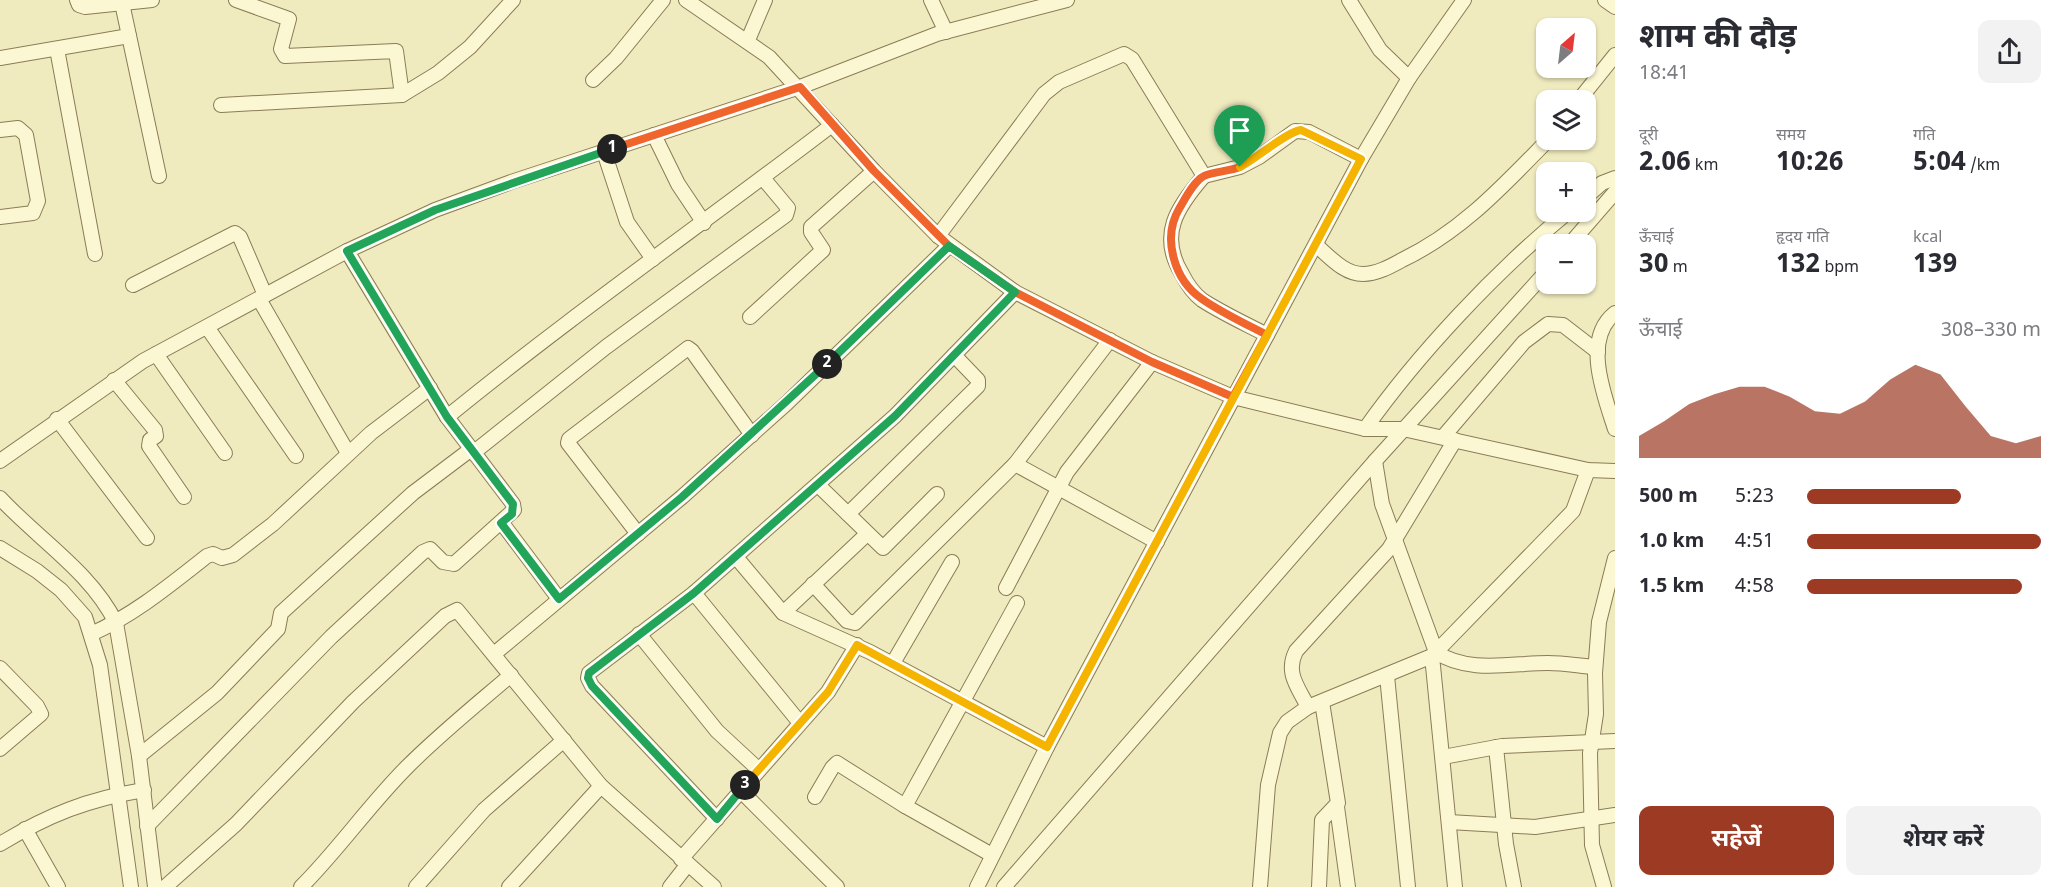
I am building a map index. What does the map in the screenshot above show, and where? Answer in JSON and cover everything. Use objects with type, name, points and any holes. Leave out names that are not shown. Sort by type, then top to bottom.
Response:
[{"type":"street","points":[[77,0],[79,4],[85,6],[152,0]]},
{"type":"street","points":[[236,0],[288,19],[282,55],[396,51],[402,95]]},
{"type":"street","points":[[221,105],[402,95],[438,73],[470,47],[513,0]]},
{"type":"street","points":[[593,80],[616,58],[663,0]]},
{"type":"street","points":[[686,0],[748,40],[800,87],[874,171],[949,246],[1015,292],[1152,362],[1233,397],[1365,429],[1403,429],[1588,470],[1615,471]]},
{"type":"street","points":[[748,40],[765,0]]},
{"type":"street","points":[[931,0],[946,32]]},
{"type":"street","points":[[0,461],[57,419],[156,354],[347,251],[435,210],[800,87],[946,32],[1067,0]]},
{"type":"street","points":[[1349,0],[1380,50],[1409,78]]},
{"type":"street","points":[[977,887],[1047,747],[1233,397],[1317,246],[1361,159],[1409,78],[1464,0]]},
{"type":"street","points":[[1605,0],[1615,7]]},
{"type":"street","points":[[122,3],[159,176]]},
{"type":"street","points":[[0,58],[129,36]]},
{"type":"street","points":[[57,50],[95,254]]},
{"type":"street","points":[[938,236],[1044,94],[1059,82],[1124,54],[1132,59],[1204,176]]},
{"type":"street","points":[[1587,90],[1615,55]]},
{"type":"street","points":[[447,417],[529,351],[704,223],[832,125]]},
{"type":"street","points":[[0,130],[18,128],[26,135],[38,201],[33,213],[0,217]]},
{"type":"street","points":[[1267,335],[1201,299],[1179,269],[1170,248],[1170,233],[1177,213],[1204,176],[1240,167],[1259,157],[1289,134],[1301,130],[1361,159]]},
{"type":"street","points":[[654,135],[675,178],[704,223]]},
{"type":"street","points":[[1317,246],[1338,265],[1352,272],[1364,274],[1384,269],[1425,249],[1463,223],[1492,198],[1538,150]]},
{"type":"street","points":[[604,152],[627,222],[653,259]]},
{"type":"street","points":[[750,317],[823,250],[811,232],[811,227],[874,171]]},
{"type":"street","points":[[139,756],[217,693],[278,629],[281,613],[413,493],[472,452],[606,347],[786,214],[788,208],[763,178]]},
{"type":"street","points":[[1596,188],[1615,178]]},
{"type":"street","points":[[1579,234],[1615,192]]},
{"type":"street","points":[[1365,429],[1392,391],[1425,353],[1501,274],[1557,222]]},
{"type":"street","points":[[133,285],[235,233],[240,237],[262,297],[348,453]]},
{"type":"street","points":[[494,654],[752,435],[949,246]]},
{"type":"street","points":[[147,826],[323,645],[423,552],[430,549],[446,564],[454,564],[515,508],[447,417],[347,251]]},
{"type":"street","points":[[1004,887],[1403,429],[1536,283]]},
{"type":"street","points":[[717,819],[592,686],[588,678],[595,667],[694,593],[895,416],[1015,292]]},
{"type":"street","points":[[1615,313],[1606,320],[1599,332],[1598,352],[1603,391],[1615,429]]},
{"type":"street","points":[[1308,707],[1290,674],[1290,662],[1296,651],[1309,634],[1383,557],[1396,538],[1449,439],[1524,342],[1548,324],[1563,325],[1598,352]]},
{"type":"street","points":[[207,327],[296,456]]},
{"type":"street","points":[[813,584],[847,621],[855,623],[1015,464],[1110,340]]},
{"type":"street","points":[[638,534],[568,443],[569,438],[687,348],[692,351],[752,435]]},
{"type":"street","points":[[156,354],[225,453]]},
{"type":"street","points":[[848,514],[978,386],[978,380],[954,355]]},
{"type":"street","points":[[1006,588],[1058,486],[1152,362]]},
{"type":"street","points":[[114,380],[155,430],[156,436],[150,440],[149,446],[184,497]]},
{"type":"street","points":[[91,634],[116,623],[207,556],[213,554],[222,558],[233,555],[273,524],[348,453],[430,388]]},
{"type":"street","points":[[57,419],[147,538]]},
{"type":"street","points":[[1375,461],[1382,504],[1396,538],[1434,654],[1455,887]]},
{"type":"street","points":[[1015,464],[1156,542]]},
{"type":"street","points":[[1260,887],[1268,785],[1275,752],[1287,722],[1308,707],[1387,676],[1434,654],[1573,511],[1588,470]]},
{"type":"street","points":[[818,484],[867,534],[885,548],[937,494]]},
{"type":"street","points":[[0,498],[78,573],[107,605],[116,623],[139,756],[155,887]]},
{"type":"street","points":[[501,523],[559,599]]},
{"type":"street","points":[[783,613],[867,534]]},
{"type":"street","points":[[0,548],[37,571],[61,590],[85,617],[100,665],[108,797],[130,887]]},
{"type":"street","points":[[736,557],[783,613],[893,663],[1047,747]]},
{"type":"street","points":[[1604,887],[1592,845],[1590,817],[1592,742],[1596,714],[1595,667],[1599,622],[1615,558]]},
{"type":"street","points":[[893,663],[952,562]]},
{"type":"street","points":[[694,593],[800,723]]},
{"type":"street","points":[[905,806],[1017,603]]},
{"type":"street","points":[[165,887],[236,824],[353,702],[445,616],[457,610],[462,613],[601,786],[714,887]]},
{"type":"street","points":[[639,633],[717,731],[758,769]]},
{"type":"street","points":[[670,887],[685,861],[740,790],[828,692],[857,645]]},
{"type":"street","points":[[1434,654],[1487,666],[1551,663],[1595,667]]},
{"type":"street","points":[[0,668],[38,706],[41,714],[0,749]]},
{"type":"street","points":[[301,887],[337,850],[376,800],[407,767],[511,675]]},
{"type":"street","points":[[1387,676],[1408,887]]},
{"type":"street","points":[[1322,702],[1334,764],[1337,807],[1348,887]]},
{"type":"street","points":[[416,887],[484,810],[564,740]]},
{"type":"street","points":[[1443,757],[1496,747],[1615,741]]},
{"type":"street","points":[[1496,747],[1504,825],[1514,887]]},
{"type":"street","points":[[815,797],[837,763],[905,806],[993,855]]},
{"type":"street","points":[[509,887],[601,786]]},
{"type":"street","points":[[0,844],[52,814],[108,797],[144,790]]},
{"type":"street","points":[[740,790],[837,887]]},
{"type":"street","points":[[1319,887],[1322,820],[1324,815],[1337,807]]},
{"type":"street","points":[[1449,822],[1535,827],[1615,815]]},
{"type":"street","points":[[25,829],[58,887]]},
{"type":"route","points":[[1240,167],[1204,176],[1177,213],[1170,233],[1170,248],[1179,269],[1189,286],[1201,299],[1267,335],[1233,397],[1152,362],[1015,292],[949,246],[874,171],[800,87],[511,182],[435,210],[347,251],[447,417],[513,504],[515,508],[512,514],[501,523],[559,599],[682,497],[787,403],[949,246],[1015,292],[895,416],[694,593],[589,673],[588,678],[592,686],[717,819],[758,769],[828,692],[857,645],[1047,747],[1233,397],[1317,246],[1361,159],[1301,130],[1289,134],[1259,157],[1240,167]]}]
